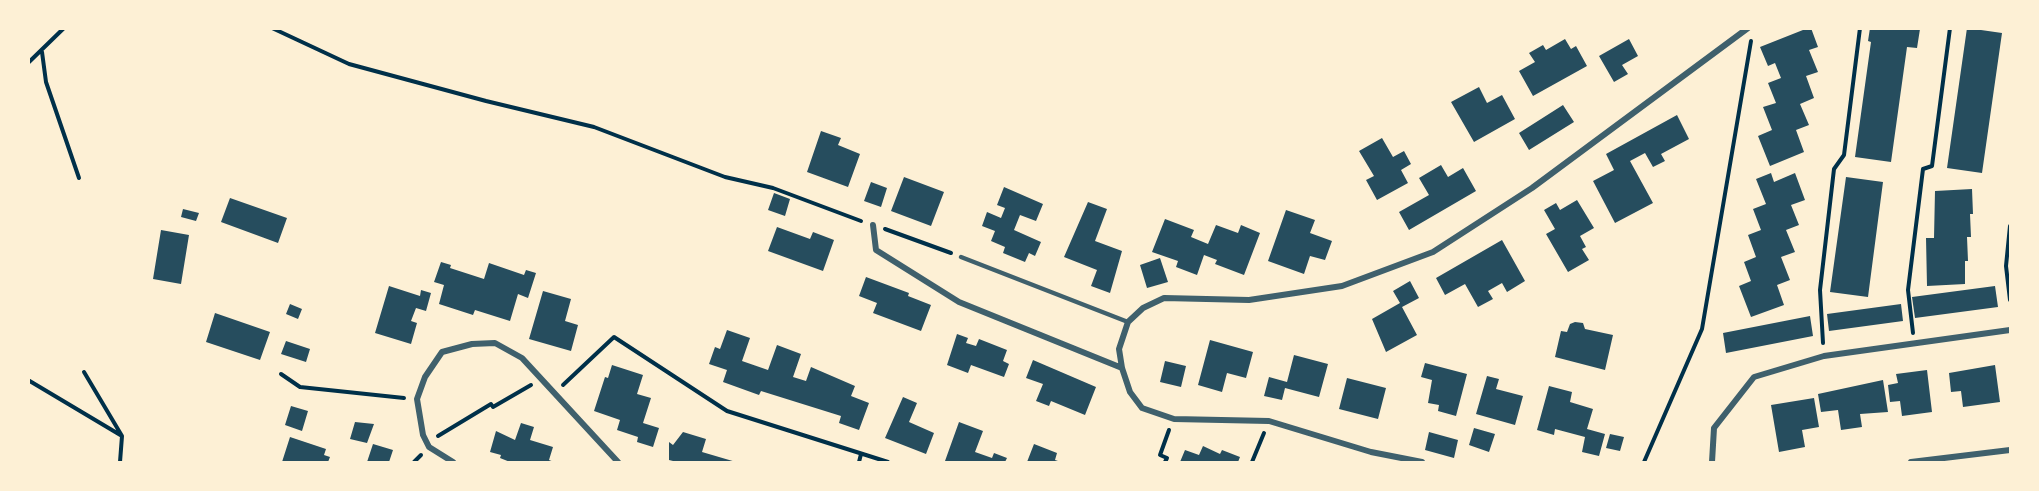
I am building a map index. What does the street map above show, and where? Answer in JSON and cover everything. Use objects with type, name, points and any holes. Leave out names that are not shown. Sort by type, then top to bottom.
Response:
[{"type":"street","points":[[1422,462],[1371,452],[1269,421],[1174,418],[1142,408],[1130,392],[1122,368],[1119,349],[1128,322],[1143,308],[1164,298],[1249,300],[1342,286],[1433,252],[1532,188],[1748,28]]},
{"type":"street","points":[[873,225],[876,250],[959,302],[1122,368]]},
{"type":"street","points":[[1712,462],[1714,428],[1754,377],[1824,356],[2010,330]]},
{"type":"street","points":[[453,462],[429,447],[423,435],[417,399],[425,377],[442,352],[472,344],[495,343],[522,358],[588,433],[618,462]]},
{"type":"street","points":[[1911,462],[2010,450]]},
{"type":"lane","points":[[961,257],[1128,322]]},
{"type":"path","points":[[28,63],[42,52],[64,28]]},
{"type":"path","points":[[272,28],[349,63],[486,101],[594,127],[725,177],[773,188],[961,257]]},
{"type":"path","points":[[1824,356],[1820,307],[1822,268],[1834,169],[1844,155],[1860,28]]},
{"type":"path","points":[[1914,342],[1908,290],[1923,169],[1932,166],[1950,28]]},
{"type":"path","points":[[1644,462],[1702,329],[1751,40]]},
{"type":"path","points":[[42,52],[46,82],[79,178]]},
{"type":"path","points":[[2010,226],[2006,266],[2010,300]]},
{"type":"path","points":[[554,392],[614,337],[727,411],[888,462]]},
{"type":"path","points":[[84,372],[122,436],[120,462]]},
{"type":"path","points":[[281,374],[300,387],[417,399]]},
{"type":"path","points":[[429,447],[439,435],[491,404],[493,407],[542,379]]},
{"type":"path","points":[[28,380],[122,436]]},
{"type":"path","points":[[1165,462],[1167,458],[1160,455],[1174,418]]},
{"type":"path","points":[[1252,462],[1269,421]]},
{"type":"path","points":[[859,462],[861,454]]},
{"type":"building","points":[[1811,28],[1818,47],[1809,50],[1818,72],[1806,76],[1814,98],[1800,104],[1809,125],[1796,130],[1804,152],[1770,166],[1758,136],[1772,130],[1763,107],[1776,103],[1768,83],[1781,78],[1775,63],[1768,66],[1760,47]]},
{"type":"building","points":[[1870,28],[1920,29],[1917,48],[1907,47],[1891,162],[1855,157],[1871,42],[1868,41]]},
{"type":"building","points":[[1967,28],[2002,33],[1982,173],[1947,168]]},
{"type":"building","points":[[1565,39],[1571,49],[1576,46],[1587,66],[1533,96],[1519,71],[1535,62],[1529,53],[1543,45],[1546,50]]},
{"type":"building","points":[[1629,39],[1638,56],[1622,65],[1628,74],[1614,82],[1599,56]]},
{"type":"building","points":[[1479,87],[1487,103],[1502,95],[1515,119],[1474,142],[1451,102]]},
{"type":"building","points":[[1563,105],[1574,122],[1529,150],[1519,133]]},
{"type":"building","points":[[1677,115],[1689,139],[1661,154],[1665,161],[1653,167],[1645,153],[1630,161],[1653,203],[1615,223],[1593,181],[1614,170],[1606,154]]},
{"type":"building","points":[[821,131],[841,138],[838,145],[860,154],[848,187],[807,172]]},
{"type":"building","points":[[1382,138],[1393,157],[1404,151],[1411,164],[1401,170],[1408,183],[1377,200],[1366,180],[1374,176],[1359,151]]},
{"type":"building","points":[[1441,165],[1448,177],[1463,168],[1476,191],[1409,230],[1399,212],[1429,195],[1419,178]]},
{"type":"building","points":[[1771,173],[1774,182],[1795,173],[1805,200],[1791,205],[1799,225],[1786,230],[1795,252],[1781,257],[1790,280],[1777,285],[1784,305],[1751,317],[1739,286],[1751,281],[1744,262],[1756,257],[1748,235],[1761,230],[1753,209],[1766,204],[1756,179]]},
{"type":"building","points":[[904,177],[944,192],[931,226],[891,211]]},
{"type":"building","points":[[1846,177],[1883,182],[1868,297],[1830,292]]},
{"type":"building","points":[[871,182],[887,188],[881,207],[864,201]]},
{"type":"building","points":[[1004,187],[1043,204],[1036,221],[1020,215],[1014,230],[1041,242],[1035,256],[1029,253],[1025,262],[1003,253],[1005,247],[991,241],[995,231],[982,226],[987,212],[1001,218],[1005,208],[997,205]]},
{"type":"building","points":[[1972,189],[1973,214],[1970,214],[1971,237],[1967,237],[1968,261],[1965,261],[1965,284],[1927,286],[1926,238],[1934,238],[1935,191]]},
{"type":"building","points":[[774,193],[790,199],[785,216],[768,210]]},
{"type":"building","points":[[230,198],[287,218],[278,243],[221,222]]},
{"type":"building","points":[[1577,200],[1594,228],[1580,236],[1586,247],[1582,249],[1589,260],[1568,272],[1546,234],[1555,229],[1544,210],[1556,203],[1560,210]]},
{"type":"building","points":[[1088,202],[1107,209],[1095,241],[1122,251],[1110,293],[1091,286],[1097,270],[1064,257]]},
{"type":"building","points":[[183,209],[199,213],[196,221],[181,217]]},
{"type":"building","points":[[1286,210],[1315,220],[1310,233],[1332,241],[1325,260],[1310,256],[1304,274],[1268,261]]},
{"type":"building","points":[[1165,219],[1194,230],[1191,237],[1208,244],[1216,225],[1238,233],[1241,225],[1260,233],[1244,275],[1215,264],[1217,260],[1204,255],[1197,275],[1176,267],[1178,261],[1152,252]]},
{"type":"building","points":[[777,227],[810,239],[813,232],[834,240],[823,271],[768,251]]},
{"type":"building","points":[[161,230],[189,235],[181,284],[153,279]]},
{"type":"building","points":[[1502,240],[1525,281],[1507,292],[1502,283],[1488,291],[1493,299],[1478,307],[1465,284],[1445,295],[1436,278]]},
{"type":"building","points":[[1160,258],[1168,282],[1147,288],[1140,265]]},
{"type":"building","points":[[441,262],[451,265],[450,268],[484,279],[489,263],[524,275],[526,270],[536,273],[528,298],[518,294],[510,321],[475,310],[473,315],[439,304],[444,285],[434,282]]},
{"type":"building","points":[[866,277],[909,293],[908,296],[931,305],[921,331],[873,313],[877,303],[859,296]]},
{"type":"building","points":[[1410,281],[1419,298],[1402,307],[1417,335],[1386,352],[1372,319],[1400,303],[1393,291]]},
{"type":"building","points":[[389,286],[420,296],[421,290],[431,293],[426,311],[416,308],[411,321],[417,323],[411,344],[375,333]]},
{"type":"building","points":[[1995,286],[1998,307],[1915,318],[1912,297]]},
{"type":"building","points":[[543,291],[571,299],[565,321],[578,325],[571,351],[529,339]]},
{"type":"building","points":[[290,304],[302,309],[298,319],[286,314]]},
{"type":"building","points":[[1901,304],[1903,321],[1829,331],[1827,314]]},
{"type":"building","points":[[215,313],[270,332],[260,360],[206,342]]},
{"type":"building","points":[[1810,316],[1813,336],[1726,353],[1723,333]]},
{"type":"building","points":[[1583,323],[1585,329],[1613,335],[1605,370],[1555,357],[1561,331],[1567,332],[1570,324]]},
{"type":"building","points":[[727,330],[750,338],[742,361],[768,370],[777,345],[801,354],[793,377],[806,381],[811,367],[855,386],[851,396],[869,403],[859,430],[839,423],[841,416],[761,391],[759,395],[723,382],[727,370],[709,364],[715,347],[720,349]]},
{"type":"building","points":[[957,334],[968,338],[966,343],[976,346],[979,339],[1007,350],[1003,361],[1009,364],[1004,377],[971,365],[968,373],[947,365]]},
{"type":"building","points":[[1210,340],[1253,352],[1246,378],[1227,373],[1222,392],[1198,385]]},
{"type":"building","points":[[286,341],[310,349],[306,362],[281,354]]},
{"type":"building","points":[[1294,355],[1328,364],[1319,397],[1285,388],[1282,400],[1264,396],[1269,377],[1287,382]]},
{"type":"building","points":[[1033,360],[1096,387],[1085,415],[1051,401],[1049,406],[1036,401],[1043,384],[1026,378]]},
{"type":"building","points":[[1165,361],[1186,366],[1181,387],[1160,382]]},
{"type":"building","points":[[1425,363],[1467,374],[1456,416],[1438,411],[1439,405],[1428,403],[1432,380],[1421,377]]},
{"type":"building","points":[[612,365],[643,375],[637,394],[651,398],[643,423],[659,428],[653,447],[637,442],[638,437],[617,430],[620,420],[594,411],[605,377],[608,378]]},
{"type":"building","points":[[1995,365],[2000,402],[1963,407],[1961,391],[1951,392],[1949,373]]},
{"type":"building","points":[[1927,370],[1932,412],[1902,416],[1900,401],[1890,402],[1888,385],[1898,383],[1896,374]]},
{"type":"building","points":[[1487,376],[1499,379],[1496,389],[1523,396],[1515,425],[1476,414]]},
{"type":"building","points":[[1347,378],[1386,388],[1378,419],[1339,409]]},
{"type":"building","points":[[1883,380],[1888,412],[1860,414],[1862,427],[1841,430],[1838,410],[1821,412],[1818,394]]},
{"type":"building","points":[[1549,386],[1572,392],[1570,402],[1593,409],[1587,429],[1605,434],[1599,456],[1582,452],[1585,437],[1555,429],[1554,435],[1537,430]]},
{"type":"building","points":[[903,397],[917,403],[909,422],[934,433],[926,454],[885,438]]},
{"type":"building","points":[[1814,398],[1819,427],[1802,430],[1805,447],[1779,452],[1771,405]]},
{"type":"building","points":[[291,406],[308,411],[302,431],[285,425]]},
{"type":"building","points":[[355,422],[374,424],[367,443],[350,439]]},
{"type":"building","points":[[959,422],[983,431],[975,452],[992,458],[994,453],[1007,458],[1005,462],[945,461]]},
{"type":"building","points":[[521,423],[534,427],[530,440],[553,447],[549,460],[554,462],[510,462],[500,458],[501,455],[490,452],[496,431],[515,440]]},
{"type":"building","points":[[1474,428],[1495,434],[1489,452],[1469,445]]},
{"type":"building","points":[[683,432],[706,439],[702,452],[736,462],[669,460],[669,442],[673,445]]},
{"type":"building","points":[[1429,432],[1458,440],[1454,458],[1425,450]]},
{"type":"building","points":[[1610,434],[1624,437],[1620,451],[1606,448]]},
{"type":"building","points":[[290,437],[326,449],[324,455],[330,457],[328,462],[282,462]]},
{"type":"building","points":[[373,444],[393,450],[389,462],[367,462]]},
{"type":"building","points":[[1034,444],[1057,453],[1055,460],[1061,462],[1027,462]]},
{"type":"building","points":[[1203,446],[1220,454],[1222,450],[1240,457],[1238,462],[1180,462],[1185,450],[1199,455]]}]
